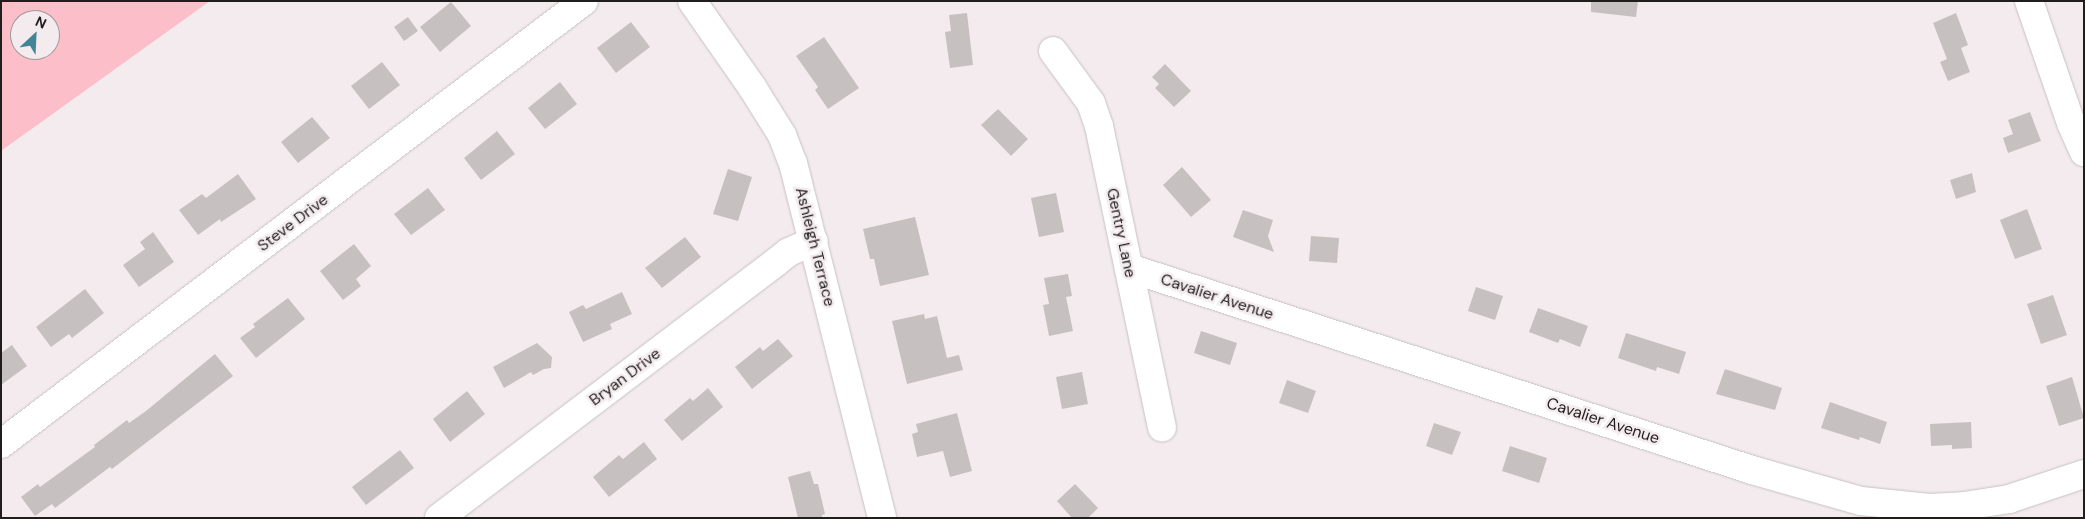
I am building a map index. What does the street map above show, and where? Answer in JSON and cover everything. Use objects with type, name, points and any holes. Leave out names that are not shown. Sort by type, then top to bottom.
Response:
[{"type":"street","name":"Steve Drive","points":[[1,444],[584,1]]},
{"type":"street","name":"Ashleigh Terrace","points":[[692,1],[752,87],[782,135],[793,163],[882,518]]},
{"type":"street","points":[[2029,1],[2071,123],[2084,152]]},
{"type":"street","name":"Gentry Lane","points":[[1053,51],[1091,103],[1099,126],[1162,427]]},
{"type":"street","name":"Bryan Drive","points":[[439,518],[789,252],[814,241]]},
{"type":"street","name":"Cavalier Avenue","points":[[1129,268],[1752,470],[1861,502],[1930,508],[1964,506],[2008,499],[2084,474]]},
{"type":"shaded area","points":[[1,1],[210,1],[1,151]]},
{"type":"building","points":[[1591,1],[1638,1],[1636,17],[1591,12]]},
{"type":"building","points":[[451,2],[471,26],[440,52],[420,27]]},
{"type":"building","points":[[967,13],[973,65],[950,68],[945,32],[951,31],[949,15]]},
{"type":"building","points":[[1956,13],[1968,45],[1961,48],[1970,72],[1948,81],[1940,62],[1947,59],[1933,23]]},
{"type":"building","points":[[408,17],[418,31],[404,41],[394,27]]},
{"type":"building","points":[[631,22],[650,47],[616,73],[597,48]]},
{"type":"building","points":[[824,37],[859,88],[828,109],[815,90],[818,87],[796,56]]},
{"type":"building","points":[[382,62],[400,85],[369,109],[351,86]]},
{"type":"building","points":[[1165,64],[1191,91],[1174,107],[1155,88],[1159,84],[1152,77]]},
{"type":"building","points":[[560,82],[577,104],[545,129],[528,108]]},
{"type":"building","points":[[998,109],[1028,139],[1011,156],[981,125]]},
{"type":"building","points":[[2030,112],[2041,141],[2008,153],[2003,138],[2013,134],[2008,120]]},
{"type":"building","points":[[312,117],[330,138],[298,163],[281,142]]},
{"type":"building","points":[[497,131],[515,154],[481,180],[464,158]]},
{"type":"building","points":[[1182,167],[1211,200],[1191,217],[1163,185]]},
{"type":"building","points":[[728,169],[752,177],[738,221],[713,214]]},
{"type":"building","points":[[1972,173],[1976,192],[1956,199],[1950,180]]},
{"type":"building","points":[[238,174],[256,199],[221,222],[220,219],[198,235],[179,210],[202,194],[206,198]]},
{"type":"building","points":[[428,188],[445,210],[411,235],[394,214]]},
{"type":"building","points":[[1056,193],[1064,232],[1039,237],[1031,198]]},
{"type":"building","points":[[2027,209],[2042,249],[2015,259],[2000,220]]},
{"type":"building","points":[[1243,210],[1273,220],[1268,236],[1274,252],[1233,237]]},
{"type":"building","points":[[915,217],[929,275],[880,286],[874,259],[870,259],[863,229]]},
{"type":"building","points":[[153,232],[174,262],[139,287],[123,265],[145,249],[140,242]]},
{"type":"building","points":[[1311,236],[1339,238],[1337,263],[1309,261]]},
{"type":"building","points":[[685,237],[701,257],[662,288],[645,268]]},
{"type":"building","points":[[354,244],[371,266],[356,279],[361,286],[343,300],[320,271]]},
{"type":"building","points":[[1068,274],[1072,296],[1066,297],[1073,331],[1049,336],[1043,305],[1049,304],[1044,278]]},
{"type":"building","points":[[1476,287],[1503,296],[1495,320],[1468,311]]},
{"type":"building","points":[[85,289],[104,313],[72,338],[69,334],[51,347],[36,327]]},
{"type":"building","points":[[622,292],[632,314],[610,324],[612,329],[583,342],[569,312],[583,305],[586,309]]},
{"type":"building","points":[[2053,295],[2067,335],[2041,344],[2027,304]]},
{"type":"building","points":[[288,298],[305,319],[256,358],[240,338],[255,327],[253,324]]},
{"type":"building","points":[[1538,308],[1588,326],[1580,347],[1560,339],[1558,343],[1529,332]]},
{"type":"building","points":[[924,314],[925,319],[937,316],[947,358],[959,355],[963,370],[907,384],[892,321]]},
{"type":"building","points":[[1201,331],[1237,343],[1230,365],[1194,353]]},
{"type":"building","points":[[1626,333],[1686,352],[1679,374],[1657,367],[1656,371],[1618,358]]},
{"type":"building","points":[[778,339],[793,356],[752,389],[735,367],[760,347],[763,351]]},
{"type":"building","points":[[537,343],[552,357],[551,368],[544,369],[533,375],[531,372],[504,388],[493,367]]},
{"type":"building","points":[[12,345],[27,366],[1,385],[1,353]]},
{"type":"building","points":[[215,354],[233,376],[112,469],[110,467],[55,508],[52,504],[35,516],[21,497],[38,484],[40,487],[95,447],[94,445],[127,420],[129,423],[146,411]]},
{"type":"building","points":[[1725,369],[1782,388],[1775,410],[1716,394]]},
{"type":"building","points":[[1082,372],[1088,404],[1062,409],[1056,377]]},
{"type":"building","points":[[2072,377],[2084,418],[2059,426],[2046,386]]},
{"type":"building","points":[[1287,380],[1316,391],[1308,413],[1279,403]]},
{"type":"building","points":[[708,388],[723,407],[682,441],[664,420],[690,398],[693,401]]},
{"type":"building","points":[[467,391],[485,414],[450,442],[433,419]]},
{"type":"building","points":[[1830,402],[1887,422],[1880,444],[1860,437],[1859,440],[1821,428]]},
{"type":"building","points":[[957,413],[972,471],[950,477],[943,451],[917,457],[912,434],[918,432],[916,424]]},
{"type":"building","points":[[1971,422],[1972,448],[1952,449],[1952,445],[1931,446],[1930,424]]},
{"type":"building","points":[[1434,423],[1461,432],[1452,455],[1426,446]]},
{"type":"building","points":[[644,442],[657,459],[609,497],[593,477],[619,455],[623,459]]},
{"type":"building","points":[[1510,446],[1547,458],[1539,483],[1502,471]]},
{"type":"building","points":[[400,450],[414,468],[366,505],[352,487]]},
{"type":"building","points":[[810,471],[814,484],[818,484],[825,514],[822,515],[822,518],[798,518],[788,477]]},
{"type":"building","points":[[1075,484],[1098,508],[1088,518],[1072,518],[1057,501]]}]
